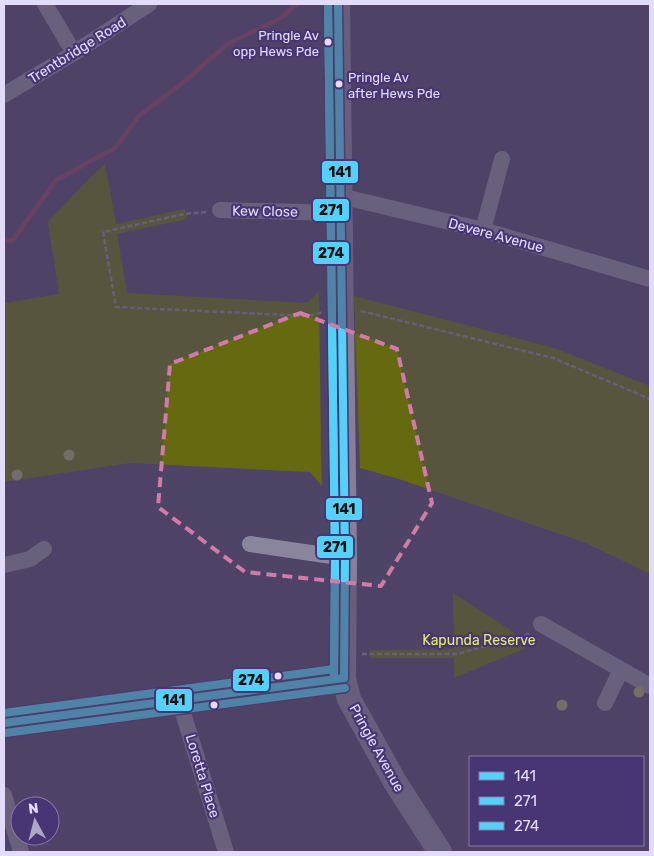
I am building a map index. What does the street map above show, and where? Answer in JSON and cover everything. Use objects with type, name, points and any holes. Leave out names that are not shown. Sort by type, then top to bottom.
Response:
[{"type":"street","points":[[45,4],[74,53]]},
{"type":"street","name":"Trentbridge Road","points":[[4,95],[74,53],[149,4]]},
{"type":"street","name":"Pringle Avenue","points":[[338,4],[345,558],[344,678],[349,699],[391,774],[440,852]]},
{"type":"street","points":[[483,230],[502,159]]},
{"type":"street","name":"Kew Close","points":[[220,210],[340,204]]},
{"type":"street","name":"Devere Avenue","points":[[340,204],[483,230],[650,279]]},
{"type":"street","points":[[250,544],[345,558]]},
{"type":"street","points":[[4,566],[30,560],[44,549]]},
{"type":"street","points":[[541,624],[650,686]]},
{"type":"street","points":[[605,703],[621,670]]},
{"type":"street","points":[[5,720],[179,700],[344,678]]},
{"type":"street","name":"Loretta Place","points":[[179,700],[226,852]]},
{"type":"street","points":[[4,795],[21,852]]},
{"type":"path","points":[[220,210],[184,214],[103,232],[116,307],[308,316],[342,307],[553,358],[650,399]]},
{"type":"path","points":[[361,654],[457,654],[526,635],[541,624]]},
{"type":"highlighted area","points":[[300,313],[397,349],[432,503],[381,586],[245,572],[158,507],[170,364]]},
{"type":"green space","points":[[105,164],[116,224],[185,209],[187,219],[117,234],[127,293],[307,303],[319,291],[322,486],[310,472],[130,463],[4,482],[4,303],[59,294],[48,222]]},
{"type":"green space","points":[[354,296],[554,348],[650,386],[650,574],[586,543],[399,479],[360,468]]},
{"type":"green space","name":"Kapunda Reserve","points":[[453,593],[512,631],[526,648],[454,678],[454,658],[371,658],[370,650],[454,649]]},
{"type":"waterway","points":[[4,241],[13,240],[56,180],[115,148],[141,114],[185,81],[226,45],[281,18],[297,4]]},
{"type":"transit line","name":"271","points":[[328,4],[335,558],[334,678]]},
{"type":"transit line","name":"274","points":[[4,713],[334,669],[335,558],[328,4]]},
{"type":"transit line","name":"141","points":[[338,4],[345,558],[344,678]]},
{"type":"transit line","name":"141","points":[[4,723],[344,678]]},
{"type":"transit line","name":"271","points":[[5,733],[345,688]]},
{"type":"place","name":"Pringle Av opp Hews Pde","points":[[328,42]]},
{"type":"place","name":"Pringle Av after Hews Pde","points":[[339,84]]}]
